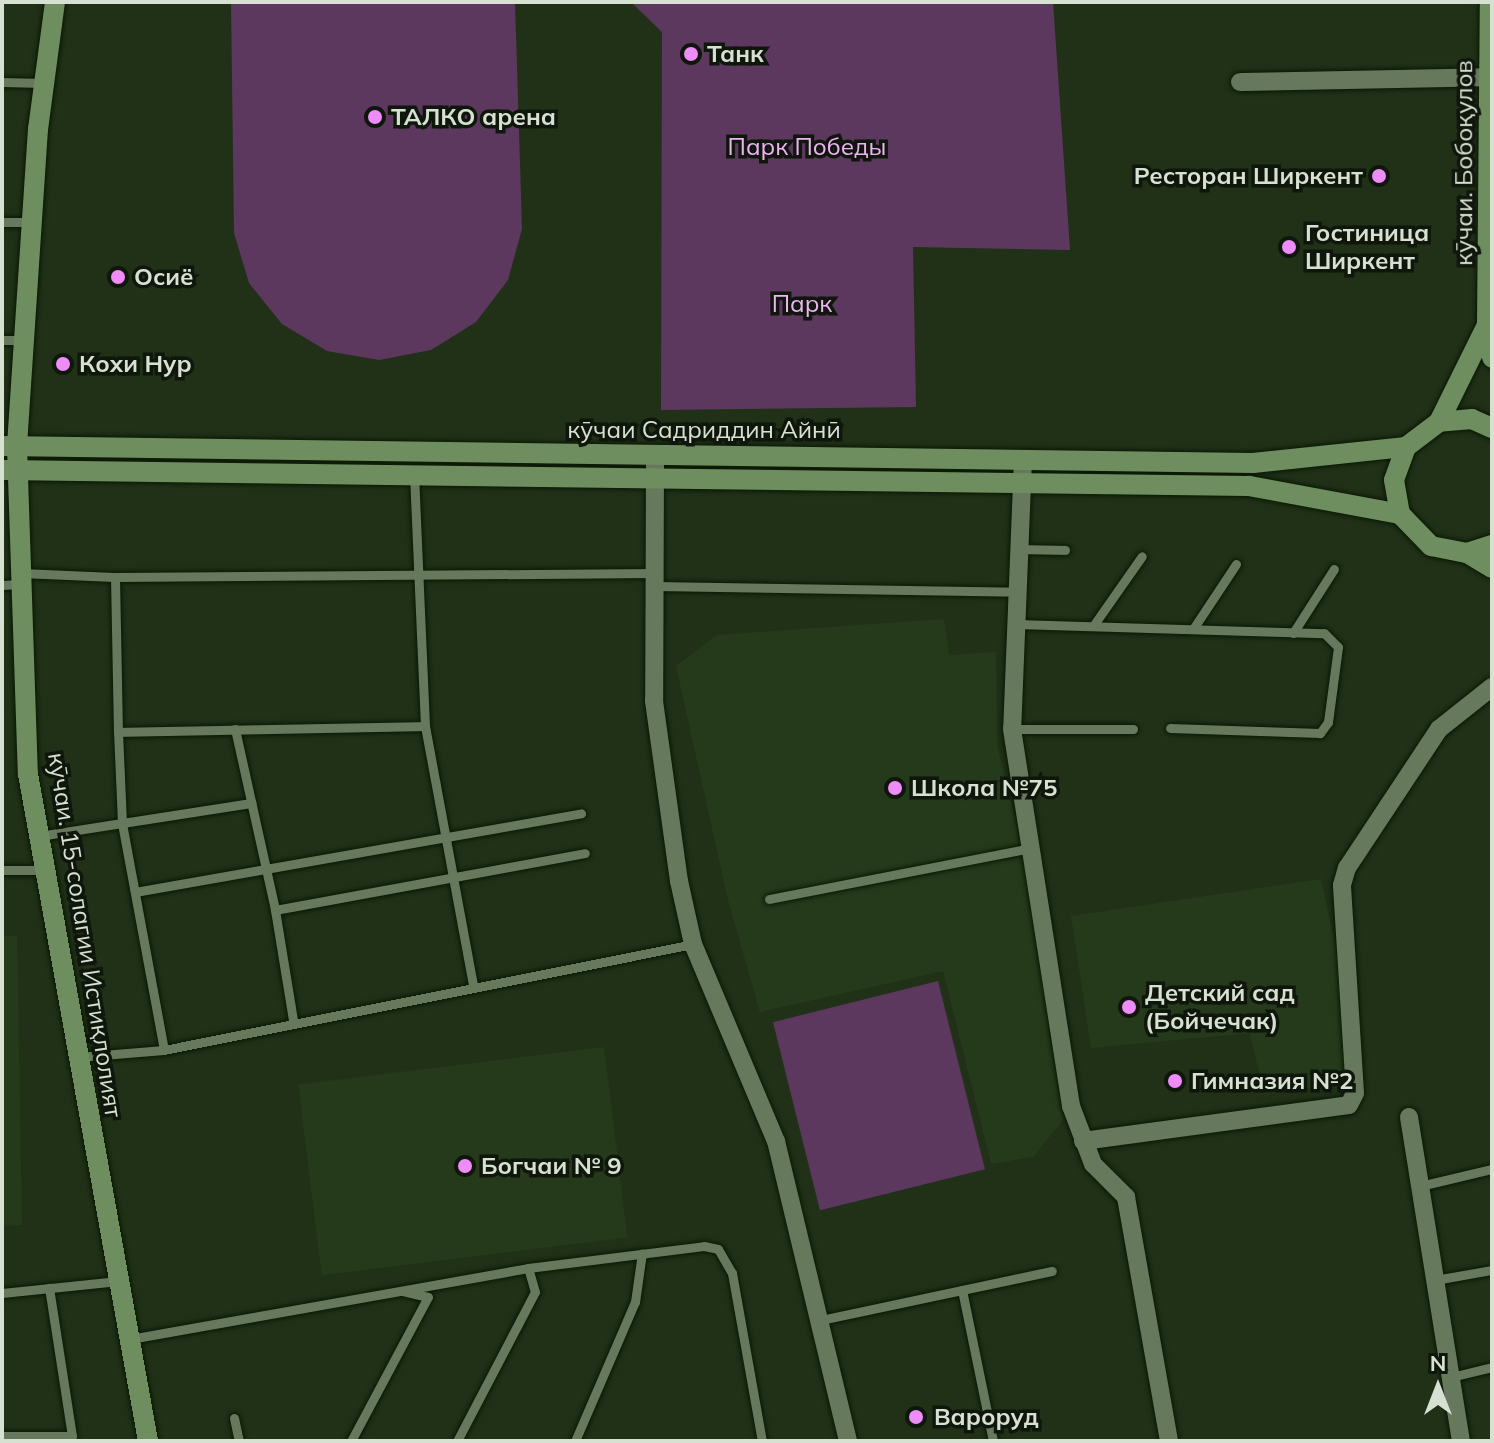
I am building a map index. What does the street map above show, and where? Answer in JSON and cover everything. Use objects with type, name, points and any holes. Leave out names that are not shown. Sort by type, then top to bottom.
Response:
[{"type":"street","name":"кӯчаи. 15-солагии Истиқлолият","points":[[55,2],[44,83],[24,340],[10,446],[14,581],[28,774],[148,1441]]},
{"type":"street","name":"кӯчаи. Бобоқулов","points":[[1487,325],[1491,162],[1490,2]]},
{"type":"street","points":[[1240,82],[1490,77]]},
{"type":"street","points":[[1487,325],[1492,358]]},
{"type":"street","points":[[1487,325],[1439,422],[1406,447],[1394,480],[1400,514],[1431,546],[1467,553],[1492,568]]},
{"type":"street","points":[[1439,422],[1472,419],[1492,428]]},
{"type":"street","name":"кӯчаи Садриддин Айнӣ","points":[[10,446],[655,466],[1024,483],[1249,486],[1400,514]]},
{"type":"street","name":"кӯчаи Садриддин Айнӣ","points":[[10,471],[414,474],[1023,459],[1253,463],[1406,447]]},
{"type":"street","points":[[1023,459],[1012,729],[1071,1106],[1093,1164],[1126,1197],[1169,1441]]},
{"type":"street","points":[[655,466],[654,701],[693,944],[776,1141],[848,1441]]},
{"type":"street","points":[[1467,553],[1492,545]]},
{"type":"street","points":[[1083,1141],[1349,1105],[1355,1093],[1342,885],[1347,868],[1439,729],[1492,687]]},
{"type":"street","points":[[1409,1117],[1461,1441]]},
{"type":"lane","points":[[2,82],[44,83]]},
{"type":"lane","points":[[2,222],[32,222]]},
{"type":"lane","points":[[2,340],[24,340]]},
{"type":"lane","points":[[414,474],[422,572],[425,726],[473,986]]},
{"type":"lane","points":[[1020,549],[1065,550]]},
{"type":"lane","points":[[1093,626],[1142,556]]},
{"type":"lane","points":[[1193,629],[1236,564]]},
{"type":"lane","points":[[1293,633],[1334,569]]},
{"type":"lane","points":[[14,581],[422,572],[1018,592]]},
{"type":"lane","points":[[115,577],[122,823],[164,1050]]},
{"type":"lane","points":[[1016,624],[1324,633],[1338,647],[1325,730],[1170,728]]},
{"type":"lane","points":[[118,732],[425,726]]},
{"type":"lane","points":[[235,729],[275,910],[293,1020]]},
{"type":"lane","points":[[1012,729],[1133,729]]},
{"type":"lane","points":[[39,836],[251,803]]},
{"type":"lane","points":[[135,892],[581,813]]},
{"type":"lane","points":[[769,899],[1031,848]]},
{"type":"lane","points":[[275,910],[585,853]]},
{"type":"lane","points":[[2,870],[44,870]]},
{"type":"lane","points":[[78,1057],[164,1050],[293,1020],[693,944]]},
{"type":"lane","points":[[1420,1186],[1492,1169]]},
{"type":"lane","points":[[130,1339],[528,1268],[685,1245],[718,1249],[732,1273],[762,1441]]},
{"type":"lane","points":[[575,1441],[635,1302],[642,1253]]},
{"type":"lane","points":[[457,1441],[535,1292],[528,1268]]},
{"type":"lane","points":[[1435,1280],[1492,1270]]},
{"type":"lane","points":[[821,1320],[1052,1271]]},
{"type":"lane","points":[[2,1293],[119,1281]]},
{"type":"lane","points":[[2,1436],[71,1438],[49,1288]]},
{"type":"lane","points":[[351,1441],[428,1297],[399,1290]]},
{"type":"lane","points":[[962,1290],[993,1441]]},
{"type":"lane","points":[[1451,1377],[1492,1367]]},
{"type":"lane","points":[[234,1418],[239,1441]]},
{"type":"shaded area","points":[[944,619],[949,655],[996,652],[997,744],[1021,845],[1063,1120],[1033,1157],[991,1164],[943,971],[760,1012],[728,900],[676,666],[717,635]]},
{"type":"shaded area","points":[[1321,879],[1347,1001],[1344,1084],[1264,1094],[1250,1033],[1091,1048],[1071,916]]},
{"type":"shaded area","points":[[2,936],[17,936],[22,1225],[2,1226]]},
{"type":"shaded area","name":"Богчаи № 9","points":[[604,1047],[627,1238],[322,1275],[298,1085]]},
{"type":"green space","name":"ТАЛКО арена","points":[[231,2],[515,2],[522,229],[508,280],[476,322],[431,350],[379,360],[327,351],[282,324],[249,283],[234,233]]},
{"type":"green space","name":"Парк Победы","points":[[631,2],[1053,2],[1070,250],[913,247],[916,407],[661,410],[662,32]]},
{"type":"green space","points":[[938,981],[985,1169],[820,1210],[773,1022]]},
{"type":"place","name":"Танк","points":[[691,54]]},
{"type":"place","name":"ТАЛКО арена","points":[[375,117]]},
{"type":"place","name":"Ресторан Ширкент","points":[[1379,176]]},
{"type":"place","name":"Гостиница Ширкент","points":[[1289,247]]},
{"type":"place","name":"Осиё","points":[[118,277]]},
{"type":"place","name":"Кохи Нур","points":[[63,364]]},
{"type":"place","name":"Школа №75","points":[[895,788]]},
{"type":"place","name":"Детский сад (Бойчечак)","points":[[1129,1007]]},
{"type":"place","name":"Гимназия №2","points":[[1175,1081]]},
{"type":"place","name":"Богчаи № 9","points":[[465,1166]]},
{"type":"place","name":"Вароруд","points":[[916,1417]]},
{"type":"park label","name":"Парк","points":[[802,304]]}]
